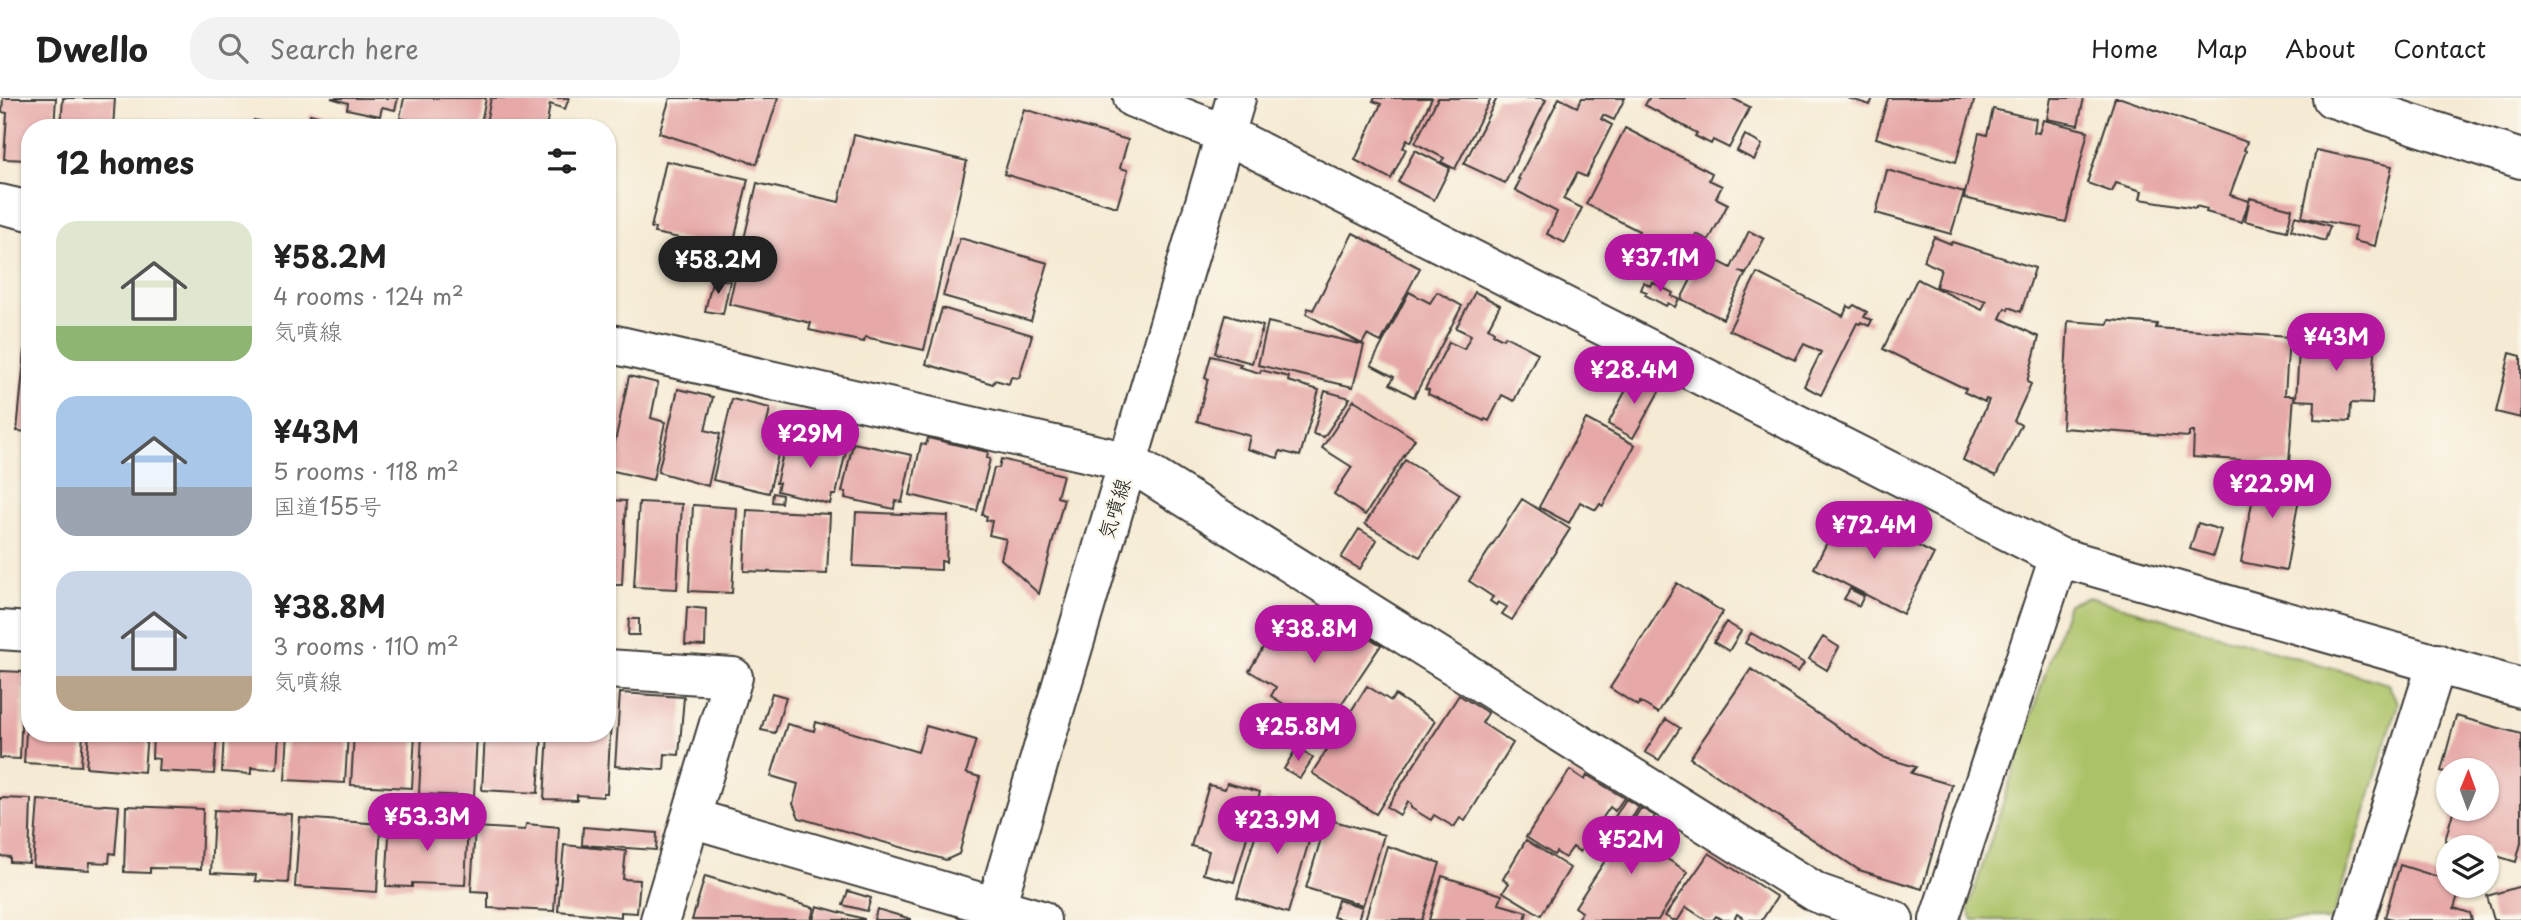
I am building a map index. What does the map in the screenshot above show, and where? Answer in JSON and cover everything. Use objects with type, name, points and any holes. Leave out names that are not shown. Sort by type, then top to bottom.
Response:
[{"type":"main road","points":[[1133,98],[1225,134],[2059,557],[2521,688]]},
{"type":"main road","name":"気噴線","points":[[994,913],[1236,98]]},
{"type":"main road","points":[[2332,98],[2521,159]]},
{"type":"main road","points":[[0,204],[21,209]]},
{"type":"main road","points":[[616,345],[1129,462],[1813,906],[1894,920]]},
{"type":"main road","points":[[1939,920],[2059,557]]},
{"type":"main road","points":[[0,630],[21,631]]},
{"type":"main road","points":[[2355,920],[2437,663]]},
{"type":"main road","points":[[616,670],[733,677],[660,920]]},
{"type":"main road","points":[[691,818],[994,913],[1041,920]]},
{"type":"green space","points":[[2088,597],[2388,684],[2398,703],[2332,920],[1973,920],[1968,910],[2068,604]]},
{"type":"building","points":[[3,98],[56,98],[55,119],[21,119],[21,160],[4,159],[7,113],[2,112]]},
{"type":"building","points":[[63,98],[115,98],[114,119],[62,119]]},
{"type":"building","points":[[331,98],[398,98],[395,110],[382,107],[380,116],[347,109],[348,103]]},
{"type":"building","points":[[404,98],[486,98],[482,119],[400,118]]},
{"type":"building","points":[[491,98],[569,98],[565,109],[550,104],[548,119],[487,119]]},
{"type":"building","points":[[670,98],[778,98],[757,164],[659,133]]},
{"type":"building","points":[[1375,98],[1432,98],[1411,142],[1407,139],[1403,148],[1406,149],[1391,179],[1355,160],[1381,104],[1373,101]]},
{"type":"building","points":[[1438,98],[1491,98],[1455,169],[1441,162],[1444,158],[1415,143]]},
{"type":"building","points":[[1497,98],[1546,100],[1505,183],[1464,164]]},
{"type":"building","points":[[1559,98],[1577,107],[1582,98],[1625,98],[1614,120],[1603,115],[1601,119],[1612,125],[1586,177],[1577,173],[1563,199],[1582,208],[1565,243],[1547,234],[1557,212],[1515,190]]},
{"type":"building","points":[[1649,98],[1732,98],[1750,107],[1729,148],[1713,140],[1711,144],[1695,136],[1697,133],[1645,105]]},
{"type":"building","points":[[1848,98],[1873,98],[1870,105]]},
{"type":"building","points":[[1888,98],[1975,98],[1956,162],[1876,138]]},
{"type":"building","points":[[2051,98],[2084,98],[2078,125],[2047,119]]},
{"type":"building","points":[[2115,98],[2247,142],[2230,195],[2249,201],[2242,222],[2206,212],[2207,209],[2196,206],[2140,199],[2142,191],[2116,183],[2112,192],[2087,183]]},
{"type":"building","points":[[1024,109],[1128,140],[1120,168],[1128,170],[1117,207],[1004,174]]},
{"type":"building","points":[[1993,109],[2036,119],[2034,132],[2039,133],[2043,120],[2088,131],[2066,222],[1964,198],[1979,133],[1987,135]]},
{"type":"building","points":[[310,114],[330,119],[309,119]]},
{"type":"building","points":[[1625,128],[1712,173],[1709,180],[1722,186],[1716,198],[1728,204],[1709,240],[1696,234],[1685,256],[1669,247],[1665,256],[1635,241],[1639,231],[1586,204]]},
{"type":"building","points":[[854,135],[967,161],[924,350],[865,337],[864,342],[809,330],[811,323],[729,304],[757,183],[839,202]]},
{"type":"building","points":[[1745,135],[1762,145],[1754,160],[1737,151]]},
{"type":"building","points":[[1415,150],[1450,168],[1434,200],[1398,182]]},
{"type":"building","points":[[2316,150],[2392,166],[2375,246],[2354,241],[2356,227],[2302,217]]},
{"type":"building","points":[[666,161],[748,179],[732,251],[729,250],[723,259],[702,254],[698,248],[700,242],[654,233],[655,228],[651,228]]},
{"type":"building","points":[[1887,170],[1964,192],[1951,234],[1876,213]]},
{"type":"building","points":[[2250,198],[2292,209],[2287,231],[2245,221]]},
{"type":"building","points":[[2295,216],[2330,226],[2325,241],[2291,230]]},
{"type":"building","points":[[1749,231],[1764,239],[1746,274],[1739,271],[1745,275],[1723,319],[1681,299],[1704,254],[1731,268]]},
{"type":"building","points":[[1353,233],[1420,268],[1381,342],[1367,335],[1362,344],[1306,314],[1308,308],[1313,310]]},
{"type":"building","points":[[1934,237],[2035,268],[2021,312],[2005,308],[2000,318],[2039,337],[2027,382],[2031,384],[2014,421],[2021,425],[1996,476],[1963,460],[1989,400],[1986,399],[1985,402],[1964,392],[1966,389],[1883,349],[1917,279],[1982,310],[1986,301],[1936,287],[1941,269],[1923,261]]},
{"type":"building","points":[[960,238],[1048,263],[1031,321],[943,296]]},
{"type":"building","points":[[1757,273],[1843,316],[1848,306],[1851,308],[1854,305],[1867,312],[1864,317],[1872,320],[1869,326],[1857,323],[1821,395],[1804,386],[1821,352],[1804,344],[1795,360],[1729,330]]},
{"type":"building","points":[[713,278],[730,281],[723,314],[705,311]]},
{"type":"building","points":[[1644,282],[1650,286],[1652,282],[1673,293],[1671,296],[1679,299],[1675,307],[1668,303],[1666,306],[1645,295],[1647,292],[1641,290]]},
{"type":"building","points":[[1409,292],[1430,303],[1437,292],[1462,306],[1414,397],[1390,384],[1394,377],[1371,365]]},
{"type":"building","points":[[1475,292],[1500,305],[1488,328],[1493,334],[1503,339],[1505,336],[1538,353],[1514,401],[1502,395],[1489,421],[1428,394],[1429,390],[1425,389],[1449,342],[1464,349],[1471,335],[1456,328]]},
{"type":"building","points":[[942,308],[1032,335],[1019,378],[1011,377],[1009,384],[995,380],[993,384],[926,364]]},
{"type":"building","points":[[1226,315],[1263,326],[1252,363],[1215,353]]},
{"type":"building","points":[[2109,320],[2157,324],[2156,328],[2289,337],[2285,395],[2294,395],[2289,463],[2193,457],[2194,432],[2189,432],[2189,437],[2062,428],[2068,321],[2108,324]]},
{"type":"building","points":[[1268,322],[1364,345],[1353,387],[1258,365]]},
{"type":"building","points":[[2300,333],[2376,336],[2372,404],[2351,403],[2350,421],[2314,419],[2315,401],[2296,400]]},
{"type":"building","points":[[2510,353],[2521,356],[2521,418],[2496,412]]},
{"type":"building","points":[[1211,356],[1241,364],[1239,367],[1260,373],[1261,370],[1289,377],[1288,381],[1319,390],[1300,456],[1280,451],[1278,458],[1247,449],[1250,436],[1197,421]]},
{"type":"building","points":[[1635,373],[1661,388],[1633,438],[1608,424]]},
{"type":"building","points":[[629,376],[658,383],[651,418],[665,422],[653,480],[616,472],[616,437]]},
{"type":"building","points":[[678,389],[713,397],[705,430],[720,434],[708,486],[658,472]]},
{"type":"building","points":[[21,391],[21,431],[17,431]]},
{"type":"building","points":[[1325,391],[1350,398],[1324,437],[1313,434]]},
{"type":"building","points":[[732,399],[770,408],[764,438],[781,442],[769,493],[713,480]]},
{"type":"building","points":[[1354,400],[1415,439],[1365,515],[1334,494],[1352,467],[1322,448]]},
{"type":"building","points":[[1586,419],[1635,445],[1603,506],[1600,504],[1596,510],[1580,502],[1569,523],[1539,507]]},
{"type":"building","points":[[787,437],[846,451],[836,495],[832,495],[830,504],[777,491],[779,483],[776,483]]},
{"type":"building","points":[[928,438],[988,452],[987,458],[990,459],[977,511],[910,495],[921,444],[926,445]]},
{"type":"building","points":[[853,443],[912,455],[902,502],[895,501],[894,509],[845,498],[846,492],[842,492]]},
{"type":"building","points":[[1001,459],[1063,475],[1057,497],[1064,499],[1039,594],[1001,559],[1006,539],[989,535],[992,521],[986,520],[987,516],[982,515],[994,468],[999,468]]},
{"type":"building","points":[[1405,460],[1460,494],[1420,557],[1365,524]]},
{"type":"building","points":[[2258,470],[2303,476],[2286,571],[2241,562]]},
{"type":"building","points":[[773,493],[782,495],[781,503],[772,502]]},
{"type":"building","points":[[1522,499],[1570,529],[1512,620],[1502,614],[1507,607],[1490,601],[1493,597],[1469,581]]},
{"type":"building","points":[[616,500],[626,501],[622,585],[616,585]]},
{"type":"building","points":[[639,502],[682,504],[677,589],[634,587]]},
{"type":"building","points":[[693,505],[737,508],[732,593],[689,591]]},
{"type":"building","points":[[1844,509],[1934,554],[1903,614],[1814,568]]},
{"type":"building","points":[[747,510],[830,514],[827,574],[744,571]]},
{"type":"building","points":[[856,512],[948,516],[946,562],[941,561],[941,570],[853,566]]},
{"type":"building","points":[[2198,523],[2221,530],[2213,556],[2190,549]]},
{"type":"building","points":[[1359,529],[1377,540],[1360,569],[1341,558]]},
{"type":"building","points":[[1677,583],[1723,612],[1658,713],[1640,702],[1638,706],[1610,688]]},
{"type":"building","points":[[1850,589],[1864,596],[1859,606],[1844,599]]},
{"type":"building","points":[[687,607],[706,609],[705,646],[685,645]]},
{"type":"building","points":[[1285,612],[1315,630],[1312,636],[1322,642],[1336,618],[1381,645],[1330,721],[1301,704],[1297,712],[1271,696],[1276,687],[1249,671]]},
{"type":"building","points":[[629,619],[639,619],[639,635],[628,635]]},
{"type":"building","points":[[1726,622],[1741,631],[1729,651],[1714,642]]},
{"type":"building","points":[[1751,633],[1804,663],[1798,672],[1745,643]]},
{"type":"building","points":[[1823,637],[1839,647],[1827,670],[1809,659]]},
{"type":"building","points":[[1751,669],[1882,757],[1916,767],[1911,773],[1952,785],[1922,889],[1859,870],[1690,758]]},
{"type":"building","points":[[0,671],[21,672],[20,759],[0,758]]},
{"type":"building","points":[[1367,686],[1391,701],[1395,695],[1435,721],[1376,814],[1312,773]]},
{"type":"building","points":[[620,693],[684,697],[679,755],[665,754],[664,770],[615,766]]},
{"type":"building","points":[[772,693],[786,697],[775,733],[761,730]]},
{"type":"building","points":[[1459,695],[1488,713],[1482,723],[1513,743],[1465,821],[1460,818],[1454,827],[1434,815],[1431,820],[1411,808],[1407,802],[1400,815],[1387,807]]},
{"type":"building","points":[[2456,716],[2521,734],[2521,843],[2516,862],[2499,857],[2499,835],[2447,835],[2450,821],[2499,821],[2499,758],[2445,758]]},
{"type":"building","points":[[1666,719],[1680,728],[1659,760],[1645,752]]},
{"type":"building","points":[[816,722],[918,752],[926,726],[976,740],[966,773],[980,777],[959,854],[946,860],[799,818],[793,804],[798,784],[771,776],[787,724],[814,731]]},
{"type":"building","points":[[25,742],[82,742],[81,766],[24,763]]},
{"type":"building","points":[[88,742],[146,742],[144,772],[86,767]]},
{"type":"building","points":[[153,742],[216,742],[214,774],[158,771],[159,759],[152,758]]},
{"type":"building","points":[[224,742],[278,742],[277,769],[251,768],[251,774],[222,772]]},
{"type":"building","points":[[287,742],[347,742],[345,783],[285,780]]},
{"type":"building","points":[[353,742],[415,742],[412,788],[351,785]]},
{"type":"building","points":[[422,742],[477,742],[474,796],[419,794]]},
{"type":"building","points":[[485,742],[541,742],[538,793],[482,790]]},
{"type":"building","points":[[547,742],[610,742],[607,793],[603,793],[603,797],[577,795],[577,800],[544,799]]},
{"type":"building","points":[[1297,747],[1313,758],[1300,778],[1284,769]]},
{"type":"building","points":[[1570,770],[1585,780],[1587,775],[1624,798],[1615,811],[1610,807],[1580,852],[1573,847],[1565,858],[1556,852],[1554,855],[1526,837]]},
{"type":"building","points":[[1227,783],[1260,792],[1234,882],[1203,874],[1209,851],[1191,846],[1209,785],[1225,789]]},
{"type":"building","points":[[0,798],[31,799],[29,863],[10,862],[10,857],[0,856]]},
{"type":"building","points":[[1266,799],[1317,814],[1288,913],[1237,897]]},
{"type":"building","points":[[1626,799],[1639,807],[1620,836],[1622,838],[1641,808],[1655,816],[1635,846],[1647,854],[1651,849],[1688,872],[1658,920],[1576,920],[1582,912],[1575,907],[1619,839],[1606,831]]},
{"type":"building","points":[[38,800],[119,806],[115,854],[110,853],[109,863],[90,862],[89,870],[33,866]]},
{"type":"building","points":[[126,806],[203,809],[201,869],[150,868],[150,873],[124,872]]},
{"type":"building","points":[[214,810],[292,814],[288,883],[255,881],[256,875],[211,873]]},
{"type":"building","points":[[300,818],[381,824],[377,892],[295,887]]},
{"type":"building","points":[[1327,819],[1384,835],[1363,905],[1306,888]]},
{"type":"building","points":[[390,820],[468,823],[465,885],[412,883],[412,887],[386,886]]},
{"type":"building","points":[[526,824],[559,827],[554,911],[488,908],[488,892],[471,891],[475,827],[525,830]]},
{"type":"building","points":[[583,827],[657,833],[656,850],[582,845]]},
{"type":"building","points":[[1526,840],[1570,868],[1541,915],[1503,892],[1509,883],[1503,879]]},
{"type":"building","points":[[564,845],[626,851],[623,879],[640,880],[637,913],[621,912],[621,917],[558,911]]},
{"type":"building","points":[[1387,846],[1440,863],[1422,920],[1365,920]]},
{"type":"building","points":[[1709,853],[1777,897],[1762,920],[1746,920],[1737,914],[1734,920],[1722,920],[1716,916],[1713,920],[1706,920],[1686,907],[1678,920],[1665,916]]},
{"type":"building","points":[[2400,865],[2436,876],[2436,898],[2457,898],[2454,908],[2470,913],[2472,920],[2396,920],[2385,917]]},
{"type":"building","points":[[705,876],[814,908],[811,920],[692,920]]},
{"type":"building","points":[[1442,876],[1502,895],[1499,904],[1527,912],[1525,920],[1429,920]]},
{"type":"building","points":[[2521,886],[2521,920],[2494,920],[2488,898],[2499,898],[2499,892]]},
{"type":"building","points":[[848,891],[871,898],[867,911],[843,905]]},
{"type":"building","points":[[1338,900],[1362,907],[1358,920],[1333,917]]},
{"type":"building","points":[[817,906],[864,919],[864,920],[813,920]]},
{"type":"building","points":[[877,909],[911,919],[911,920],[874,920]]}]
